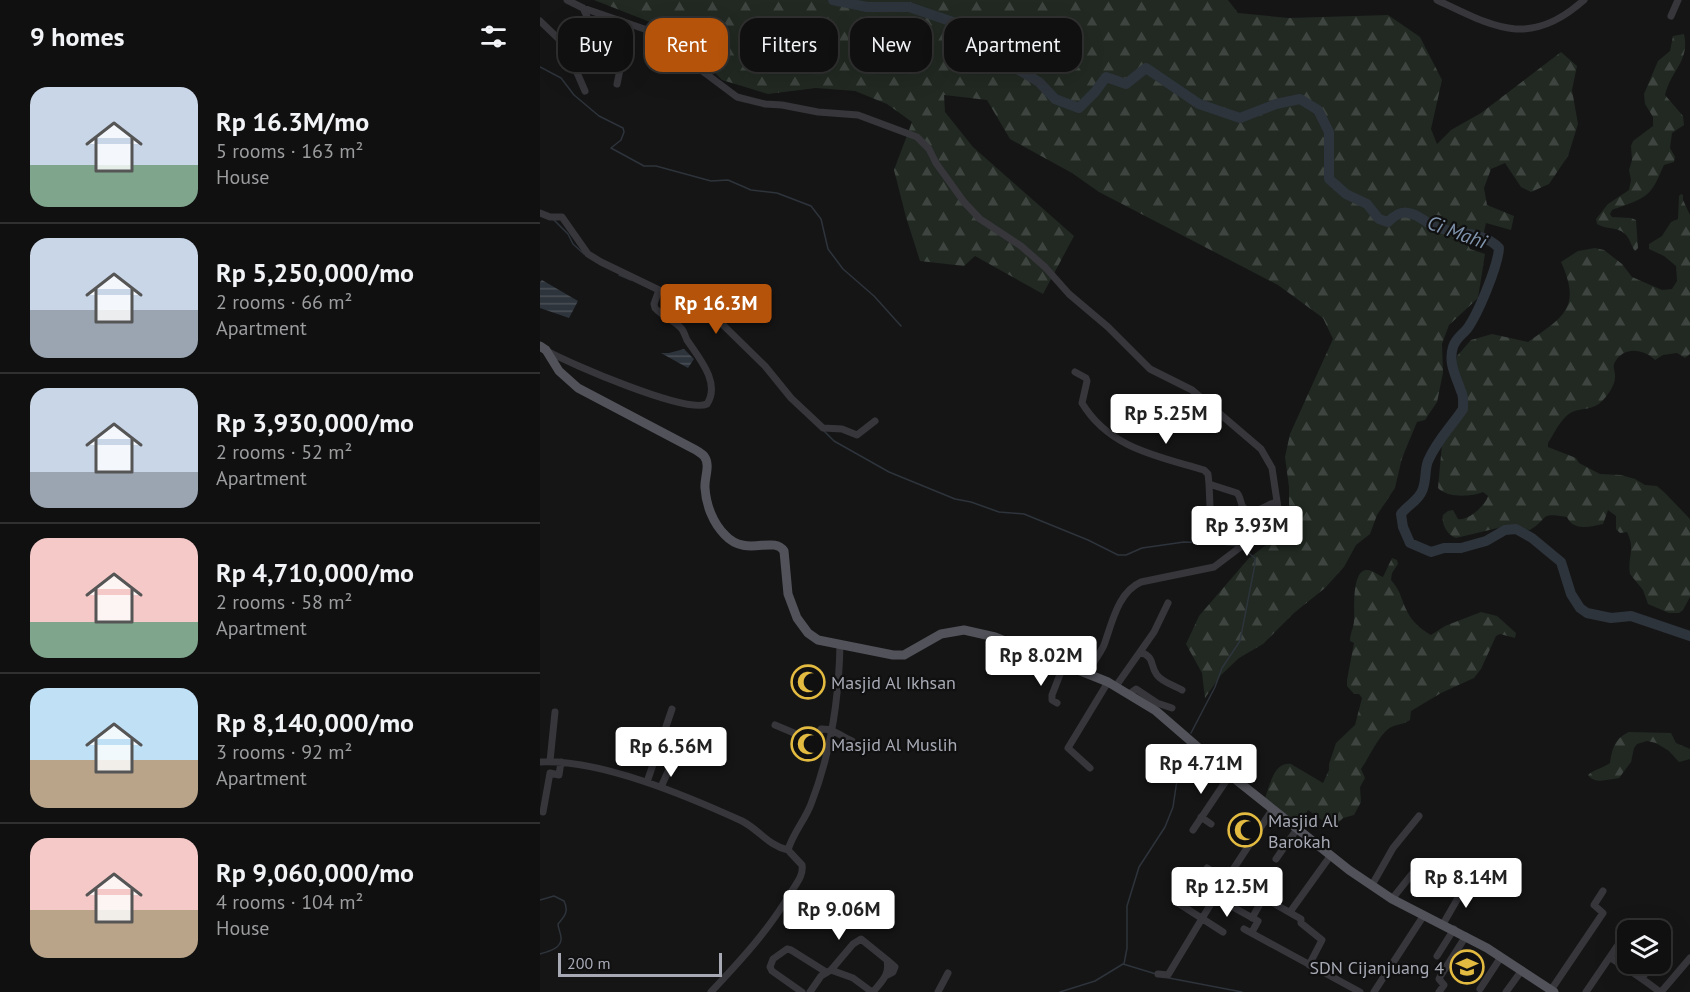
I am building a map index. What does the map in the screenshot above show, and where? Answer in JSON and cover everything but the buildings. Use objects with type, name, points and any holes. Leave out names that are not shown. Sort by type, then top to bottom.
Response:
[{"type":"main road","points":[[543,348],[559,371],[578,388],[704,456],[707,464],[704,487],[713,520],[726,537],[742,547],[775,543],[781,546],[784,551],[788,594],[797,618],[814,638],[893,655],[904,655],[941,634],[964,630],[995,637],[1112,684],[1156,711],[1272,810],[1392,899],[1454,929],[1553,991]]},
{"type":"street","points":[[567,0],[583,8],[659,34],[705,73],[738,97],[765,105],[782,105],[818,112],[858,115],[911,134],[924,142],[964,202],[981,219],[1021,246],[1045,267],[1069,294],[1108,327],[1150,369],[1192,390],[1261,449],[1272,468],[1277,501],[1277,513],[1272,523],[1220,564],[1205,570],[1141,582],[1132,588],[1114,615],[1103,646],[1087,673]]},
{"type":"street","points":[[1437,0],[1473,18],[1508,30],[1543,26],[1570,12],[1584,0]]},
{"type":"street","points":[[1671,16],[1678,0]]},
{"type":"street","points":[[583,8],[598,40],[621,65],[617,84]]},
{"type":"street","points":[[540,21],[565,45],[585,91]]},
{"type":"street","points":[[540,213],[550,217],[561,217],[588,254],[624,275],[659,290],[691,300],[720,322],[765,366],[791,398],[823,428],[842,429],[857,435],[875,421]]},
{"type":"street","points":[[543,348],[601,375],[673,400],[701,407],[707,404],[713,391],[700,357],[688,342],[683,330],[655,308],[654,304],[659,290]]},
{"type":"street","points":[[1075,372],[1087,381],[1082,403],[1109,434],[1128,446],[1204,470],[1208,474],[1210,506]]},
{"type":"street","points":[[1209,484],[1237,493],[1242,506],[1247,510],[1259,511],[1271,502],[1277,501]]},
{"type":"street","points":[[1090,768],[1068,748],[1112,684],[1141,652],[1168,603]]},
{"type":"street","points":[[788,850],[811,805],[832,730],[839,688],[840,644]]},
{"type":"street","points":[[1141,652],[1151,659],[1154,670],[1160,678],[1182,690]]},
{"type":"street","points":[[1057,704],[1052,700],[1052,695],[1064,664]]},
{"type":"street","points":[[1130,694],[1136,689],[1157,703],[1172,708]]},
{"type":"street","points":[[647,782],[672,709]]},
{"type":"street","points":[[550,761],[555,712]]},
{"type":"street","points":[[775,725],[813,741],[820,729],[832,730],[852,741]]},
{"type":"street","points":[[661,788],[684,736]]},
{"type":"street","points":[[540,762],[584,765],[647,782],[743,822],[772,843],[788,850],[802,865],[802,875],[778,915],[764,934],[711,992]]},
{"type":"street","points":[[543,812],[550,773],[559,775],[561,762]]},
{"type":"street","points":[[1193,830],[1230,775]]},
{"type":"street","points":[[1158,974],[1167,976],[1272,810]]},
{"type":"street","points":[[1372,885],[1388,856],[1419,816]]},
{"type":"street","points":[[1202,817],[1211,824]]},
{"type":"street","points":[[1276,859],[1297,829]]},
{"type":"street","points":[[1290,912],[1331,855]]},
{"type":"street","points":[[1207,868],[1301,919],[1301,923],[1323,941],[1309,965]]},
{"type":"street","points":[[1392,899],[1412,874]]},
{"type":"street","points":[[1443,924],[1458,898],[1479,884]]},
{"type":"street","points":[[1553,991],[1603,913],[1594,905],[1603,891]]},
{"type":"street","points":[[1215,897],[1258,921],[1248,931],[1360,992]]},
{"type":"street","points":[[1252,918],[1264,897]]},
{"type":"street","points":[[1178,903],[1223,932]]},
{"type":"street","points":[[1374,992],[1424,915]]},
{"type":"street","points":[[1437,956],[1454,929]]},
{"type":"street","points":[[1439,992],[1444,984],[1439,979],[1466,936]]},
{"type":"street","points":[[802,992],[772,971],[770,967],[773,959],[787,949],[829,971],[853,978],[873,992],[887,975],[893,972],[895,967],[864,940],[859,939],[829,971],[810,992]]},
{"type":"street","points":[[1586,992],[1617,947]]},
{"type":"street","points":[[1480,989],[1502,957]]},
{"type":"street","points":[[1611,958],[1660,992],[1690,958]]},
{"type":"street","points":[[1506,992],[1522,970]]},
{"type":"street","points":[[938,992],[948,973]]},
{"type":"street","points":[[1642,978],[1645,974]]},
{"type":"green space","points":[[594,0],[1228,0],[1238,13],[1289,18],[1388,15],[1420,37],[1442,80],[1431,129],[1437,144],[1451,130],[1481,113],[1561,52],[1577,66],[1572,90],[1578,124],[1568,156],[1549,184],[1531,192],[1521,187],[1505,163],[1491,169],[1484,188],[1487,205],[1514,216],[1511,230],[1486,223],[1483,236],[1465,238],[1470,249],[1485,254],[1478,298],[1449,325],[1442,344],[1443,373],[1437,402],[1425,420],[1417,422],[1402,458],[1395,488],[1377,515],[1370,534],[1356,545],[1344,567],[1325,588],[1294,613],[1263,644],[1239,658],[1221,675],[1205,698],[1202,673],[1186,644],[1199,616],[1249,558],[1273,540],[1289,515],[1289,487],[1285,457],[1290,434],[1333,339],[1323,318],[1278,285],[1099,192],[1072,173],[1010,139],[987,100],[944,95],[945,112],[973,147],[1074,236],[1043,294],[975,256],[964,266],[920,261],[894,170],[912,122],[887,104],[855,91],[816,88],[768,94],[722,80],[714,72],[728,72],[728,18],[645,18],[645,20]]},
{"type":"green space","points":[[1684,34],[1682,59],[1665,95],[1683,116],[1684,125],[1672,133],[1670,148],[1675,157],[1674,162],[1664,165],[1648,194],[1612,210],[1610,214],[1612,217],[1636,220],[1638,248],[1635,251],[1625,234],[1619,230],[1600,226],[1596,219],[1608,204],[1629,190],[1631,146],[1633,141],[1653,126],[1653,117],[1645,104],[1644,94],[1658,61],[1670,51],[1673,36]]},
{"type":"green space","points":[[1681,194],[1690,215],[1690,354],[1685,358],[1677,353],[1663,355],[1655,360],[1645,353],[1629,351],[1624,353],[1614,364],[1614,383],[1605,398],[1594,406],[1569,414],[1560,423],[1548,443],[1548,447],[1576,458],[1579,463],[1600,474],[1621,475],[1645,485],[1657,486],[1690,519],[1690,597],[1683,610],[1679,613],[1669,613],[1648,604],[1643,590],[1630,574],[1630,538],[1627,532],[1620,533],[1616,529],[1616,516],[1608,510],[1603,524],[1582,527],[1573,524],[1567,517],[1552,515],[1545,517],[1530,530],[1506,526],[1456,538],[1445,529],[1443,515],[1453,510],[1458,519],[1466,518],[1480,508],[1488,496],[1483,492],[1466,496],[1453,495],[1438,488],[1442,444],[1454,429],[1464,392],[1455,367],[1457,356],[1471,340],[1492,334],[1528,342],[1551,325],[1566,310],[1569,301],[1570,290],[1561,262],[1578,251],[1595,248],[1604,250],[1622,264],[1632,277],[1662,290],[1672,289],[1677,281],[1676,266],[1664,256],[1649,249],[1649,244],[1662,236],[1671,222],[1678,219]]},
{"type":"green space","points":[[1392,558],[1397,560],[1398,564],[1392,573],[1391,580],[1411,619],[1427,633],[1431,635],[1445,626],[1481,612],[1497,616],[1516,633],[1515,638],[1500,634],[1496,636],[1481,669],[1474,678],[1441,693],[1411,711],[1410,720],[1390,727],[1384,733],[1361,769],[1365,778],[1360,787],[1361,802],[1354,815],[1343,818],[1333,828],[1308,810],[1297,825],[1265,798],[1273,775],[1280,766],[1291,764],[1323,783],[1336,743],[1355,725],[1362,698],[1359,694],[1354,694],[1347,686],[1347,680],[1354,643],[1350,641],[1350,636],[1354,622],[1356,584],[1361,572],[1366,570],[1383,577]]},
{"type":"green space","points":[[1629,732],[1671,733],[1676,743],[1690,749],[1690,759],[1679,762],[1669,751],[1656,743],[1647,741],[1637,744],[1631,762],[1619,778],[1602,781],[1591,778],[1588,775],[1590,773],[1610,763],[1615,744],[1620,737]]},
{"type":"shaded area","points":[[542,280],[578,301],[569,318],[540,308],[540,282]]},
{"type":"shaded area","points":[[684,349],[694,359],[688,368],[661,353],[669,353]]},
{"type":"waterway","name":"Ci Mahi","points":[[833,0],[867,7],[909,7],[953,22],[986,50],[1039,82],[1055,99],[1079,108],[1106,77],[1126,84],[1146,68],[1199,104],[1240,118],[1276,104],[1300,99],[1318,110],[1329,132],[1329,179],[1346,194],[1367,204],[1379,219],[1388,222],[1400,214],[1412,214],[1441,229],[1484,238],[1499,248],[1482,302],[1467,329],[1453,347],[1452,364],[1463,395],[1463,409],[1432,453],[1421,493],[1401,514],[1403,527],[1410,543],[1431,552],[1444,548],[1461,548],[1486,541],[1505,530],[1516,529],[1532,538],[1561,562],[1571,594],[1580,608],[1587,613],[1611,618],[1631,616],[1690,636]]},
{"type":"waterway","points":[[540,67],[561,78],[574,95],[599,116],[623,128],[621,140],[611,148],[644,166],[656,166],[711,181],[728,180],[751,190],[777,193],[811,206],[821,219],[828,249],[843,269],[874,296],[901,326]]},
{"type":"waterway","points":[[554,220],[584,254]]},
{"type":"waterway","points":[[619,275],[631,280]]},
{"type":"waterway","points":[[686,302],[697,309]]},
{"type":"waterway","points":[[823,430],[834,441],[889,472],[955,499],[999,512],[1024,514],[1118,555],[1126,555],[1142,548],[1184,542],[1238,546]]},
{"type":"waterway","points":[[1191,733],[1215,687],[1222,668],[1240,641],[1255,564],[1255,558],[1242,548]]},
{"type":"waterway","points":[[1124,964],[1127,948],[1127,906],[1139,867],[1165,827],[1173,807],[1177,780],[1187,744]]},
{"type":"waterway","points":[[540,900],[554,896],[564,901],[566,908],[558,924],[560,943],[553,950],[540,954]]},
{"type":"waterway","points":[[1060,992],[1095,981],[1123,964],[1156,974]]},
{"type":"waterway","points":[[1169,978],[1242,992]]},
{"type":"place","name":"Masjid Al Ikhsan","points":[[808,682]]},
{"type":"place","name":"Masjid Al Muslih","points":[[808,744]]},
{"type":"place","name":"Masjid Al Barokah","points":[[1245,830]]},
{"type":"place","name":"SDN Cijanjuang 4","points":[[1467,967]]}]
